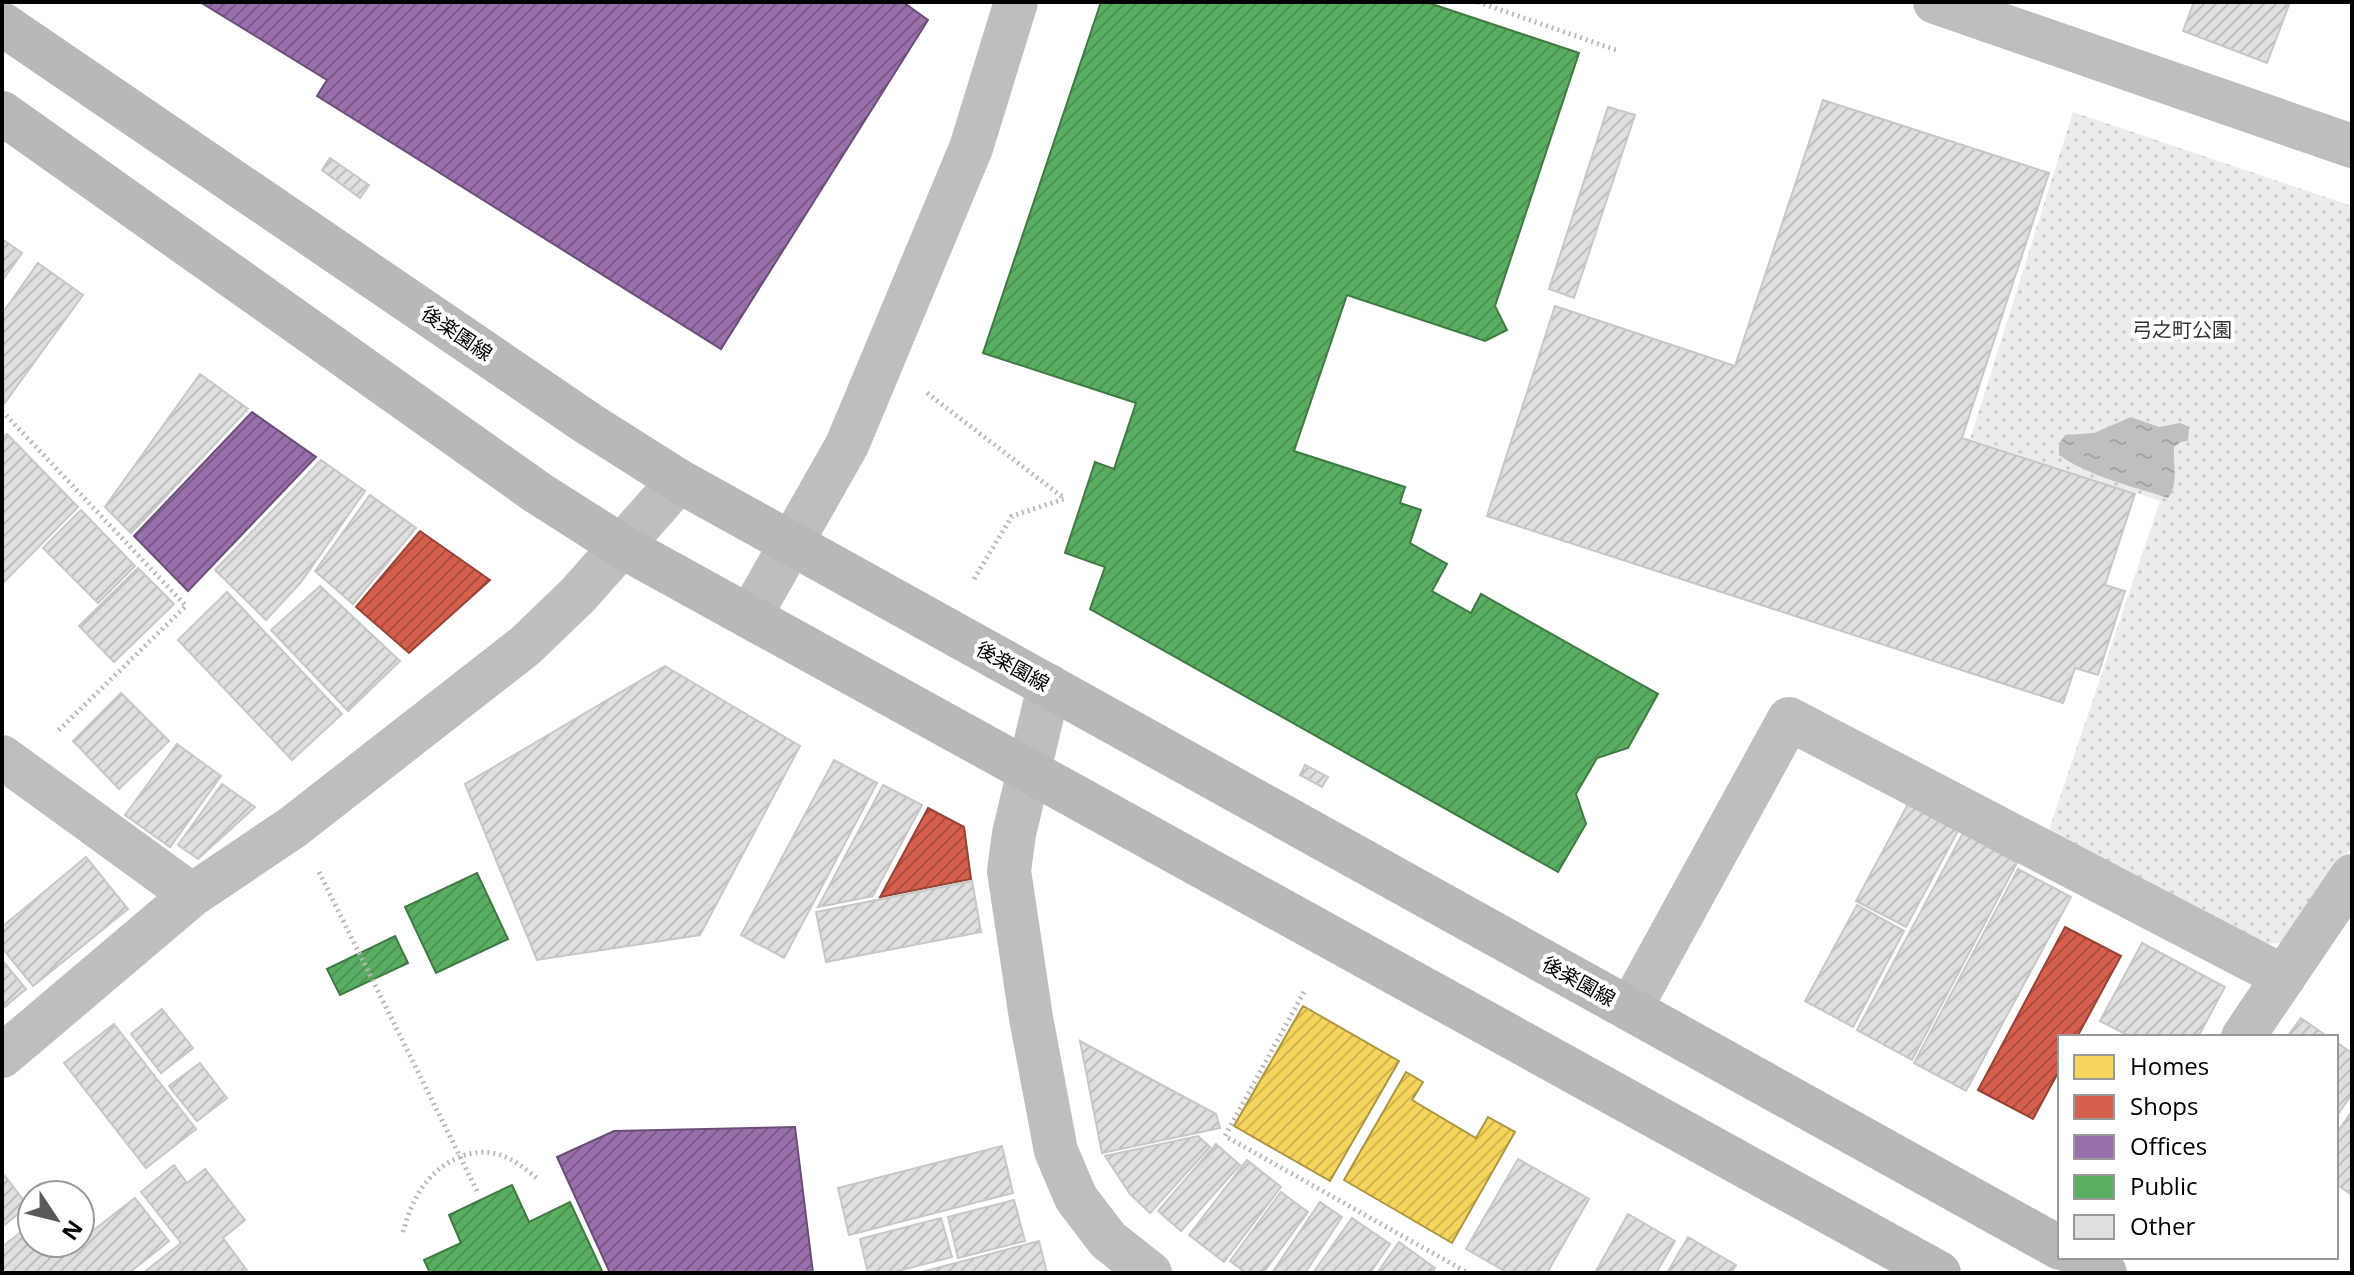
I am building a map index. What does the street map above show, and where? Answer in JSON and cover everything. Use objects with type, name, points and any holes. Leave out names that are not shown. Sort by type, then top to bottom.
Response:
[{"type":"main road","name":"後楽園線","points":[[2,24],[589,424],[679,481],[2058,1244]]},
{"type":"main road","points":[[2,113],[538,493],[623,547],[1939,1273]]},
{"type":"street","points":[[750,616],[847,445],[971,148],[1016,2]]},
{"type":"street","points":[[1958,6],[2352,146]]},
{"type":"street","points":[[2,1056],[192,895],[293,827],[525,646],[623,547],[679,481]]},
{"type":"street","points":[[1049,686],[1028,769],[1009,871],[1031,1018],[1056,1151],[1076,1198],[1108,1240],[1150,1273]]},
{"type":"street","points":[[1630,1009],[1789,719],[2284,977]]},
{"type":"street","points":[[11,764],[192,895]]},
{"type":"street","points":[[2244,1035],[2352,876]]},
{"type":"path","points":[[1478,2],[1616,50]]},
{"type":"path","points":[[927,393],[1065,499],[1012,516],[974,579]]},
{"type":"path","points":[[2,411],[186,606],[11,764]]},
{"type":"path","points":[[293,827],[312,857],[478,1193]]},
{"type":"path","points":[[1304,992],[1225,1136],[1468,1273]]},
{"type":"path","points":[[403,1232],[415,1198],[439,1169],[459,1155],[483,1150],[511,1159],[538,1179]]},
{"type":"green space","name":"弓之町公園","points":[[2073,112],[2352,206],[2352,847],[2288,942],[2247,946],[2049,830],[2160,501],[1970,439]]},
{"type":"water","points":[[2131,417],[2159,427],[2180,423],[2189,427],[2188,441],[2174,447],[2174,480],[2168,498],[2098,475],[2059,455],[2059,444],[2065,435],[2094,433]]},
{"type":"building: Homes","points":[[1303,1006],[1399,1061],[1330,1181],[1234,1126]]},
{"type":"building: Homes","points":[[1406,1072],[1423,1082],[1412,1100],[1476,1138],[1488,1117],[1515,1132],[1452,1243],[1344,1180]]},
{"type":"building: Shops","points":[[420,531],[490,580],[409,653],[356,607]]},
{"type":"building: Shops","points":[[928,808],[964,827],[971,879],[880,897]]},
{"type":"building: Shops","points":[[2065,927],[2121,956],[2078,1035],[2058,1035],[2058,1073],[2033,1119],[1978,1090]]},
{"type":"building: Offices","points":[[200,2],[903,2],[928,20],[721,349],[317,96],[327,80]]},
{"type":"building: Offices","points":[[252,412],[316,457],[188,591],[134,536]]},
{"type":"building: Offices","points":[[795,1127],[813,1273],[610,1273],[557,1157],[614,1131]]},
{"type":"building: Public","points":[[1101,2],[1426,2],[1579,53],[1495,306],[1507,330],[1485,341],[1347,295],[1294,451],[1405,487],[1400,503],[1421,510],[1410,543],[1447,564],[1432,591],[1471,613],[1481,594],[1658,694],[1628,748],[1597,758],[1576,794],[1586,824],[1558,872],[1090,609],[1105,567],[1065,553],[1095,462],[1114,469],[1136,403],[983,353]]},
{"type":"building: Public","points":[[477,873],[508,939],[436,973],[405,907]]},
{"type":"building: Public","points":[[395,936],[408,963],[340,995],[327,969]]},
{"type":"building: Public","points":[[512,1185],[529,1222],[570,1202],[603,1273],[430,1273],[424,1260],[461,1243],[449,1215]]},
{"type":"building: Other","points":[[2194,2],[2290,2],[2267,63],[2183,31]]},
{"type":"building: Other","points":[[1823,100],[2049,173],[1962,438],[2135,494],[2105,585],[2125,591],[2098,675],[2075,668],[2063,703],[1487,516],[1555,306],[1735,366]]},
{"type":"building: Other","points":[[1608,107],[1635,115],[1574,298],[1549,289]]},
{"type":"building: Other","points":[[330,158],[369,185],[360,198],[322,170]]},
{"type":"building: Other","points":[[2,239],[22,253],[2,281]]},
{"type":"building: Other","points":[[38,263],[83,295],[4,404],[2,309],[4,311]]},
{"type":"building: Other","points":[[200,374],[248,409],[131,533],[105,507]]},
{"type":"building: Other","points":[[7,434],[78,507],[2,584],[2,438]]},
{"type":"building: Other","points":[[321,460],[365,491],[301,582],[266,620],[215,570]]},
{"type":"building: Other","points":[[370,495],[416,528],[353,604],[315,571]]},
{"type":"building: Other","points":[[81,510],[135,566],[98,603],[43,548]]},
{"type":"building: Other","points":[[138,568],[174,604],[114,662],[79,626]]},
{"type":"building: Other","points":[[320,586],[400,661],[348,711],[271,630]]},
{"type":"building: Other","points":[[227,592],[342,714],[292,760],[178,640]]},
{"type":"building: Other","points":[[665,666],[800,746],[700,935],[537,960],[465,784]]},
{"type":"building: Other","points":[[121,693],[169,741],[119,789],[73,741]]},
{"type":"building: Other","points":[[177,744],[221,776],[170,847],[125,815]]},
{"type":"building: Other","points":[[834,760],[877,783],[784,958],[741,935]]},
{"type":"building: Other","points":[[1305,765],[1328,777],[1322,787],[1300,775]]},
{"type":"building: Other","points":[[222,784],[255,807],[198,859],[178,845]]},
{"type":"building: Other","points":[[883,785],[922,805],[873,896],[818,907]]},
{"type":"building: Other","points":[[1908,804],[1958,831],[1906,927],[1856,901]]},
{"type":"building: Other","points":[[1963,833],[2017,863],[1912,1060],[1857,1030]]},
{"type":"building: Other","points":[[86,857],[128,909],[33,986],[2,948],[2,927]]},
{"type":"building: Other","points":[[2018,869],[2071,897],[1966,1091],[1914,1063]]},
{"type":"building: Other","points":[[972,881],[981,932],[826,962],[816,912]]},
{"type":"building: Other","points":[[1857,905],[1904,931],[1853,1027],[1805,1001]]},
{"type":"building: Other","points":[[2142,943],[2225,987],[2199,1035],[2127,1035],[2100,1021]]},
{"type":"building: Other","points":[[2,960],[26,989],[2,1009]]},
{"type":"building: Other","points":[[162,1009],[193,1048],[161,1073],[131,1034]]},
{"type":"building: Other","points":[[2301,1018],[2325,1035],[2288,1035]]},
{"type":"building: Other","points":[[114,1024],[196,1129],[146,1168],[64,1063]]},
{"type":"building: Other","points":[[1080,1041],[1216,1114],[1220,1128],[1102,1153]]},
{"type":"building: Other","points":[[2338,1043],[2352,1053],[2352,1094],[2338,1114]]},
{"type":"building: Other","points":[[200,1063],[227,1098],[197,1121],[169,1086]]},
{"type":"building: Other","points":[[2352,1111],[2352,1195],[2338,1185],[2338,1131]]},
{"type":"building: Other","points":[[1198,1136],[1210,1147],[1150,1213],[1130,1194],[1105,1156]]},
{"type":"building: Other","points":[[1216,1144],[1240,1165],[1181,1231],[1158,1211]]},
{"type":"building: Other","points":[[1002,1146],[1013,1193],[849,1235],[838,1188]]},
{"type":"building: Other","points":[[1518,1159],[1589,1199],[1547,1273],[1508,1273],[1466,1249]]},
{"type":"building: Other","points":[[1247,1160],[1281,1187],[1224,1262],[1189,1235]]},
{"type":"building: Other","points":[[174,1165],[187,1183],[205,1169],[245,1220],[223,1238],[249,1273],[143,1273],[181,1243],[141,1192]]},
{"type":"building: Other","points":[[2,1172],[16,1190],[16,1216],[2,1227]]},
{"type":"building: Other","points":[[1281,1192],[1308,1212],[1263,1273],[1246,1273],[1230,1261]]},
{"type":"building: Other","points":[[135,1198],[169,1241],[129,1273],[2,1273],[2,1247],[16,1236],[16,1259],[96,1259],[96,1228]]},
{"type":"building: Other","points":[[1014,1200],[1025,1241],[958,1258],[948,1217]]},
{"type":"building: Other","points":[[1320,1202],[1342,1217],[1305,1273],[1272,1273]]},
{"type":"building: Other","points":[[1628,1214],[1675,1241],[1656,1273],[1595,1273]]},
{"type":"building: Other","points":[[941,1218],[952,1257],[890,1273],[868,1273],[860,1239]]},
{"type":"building: Other","points":[[1352,1218],[1390,1244],[1370,1273],[1313,1273]]},
{"type":"building: Other","points":[[1688,1237],[1736,1265],[1731,1273],[1667,1273]]},
{"type":"building: Other","points":[[1039,1241],[1047,1273],[918,1273]]},
{"type":"building: Other","points":[[1399,1242],[1435,1268],[1432,1273],[1377,1273]]}]
